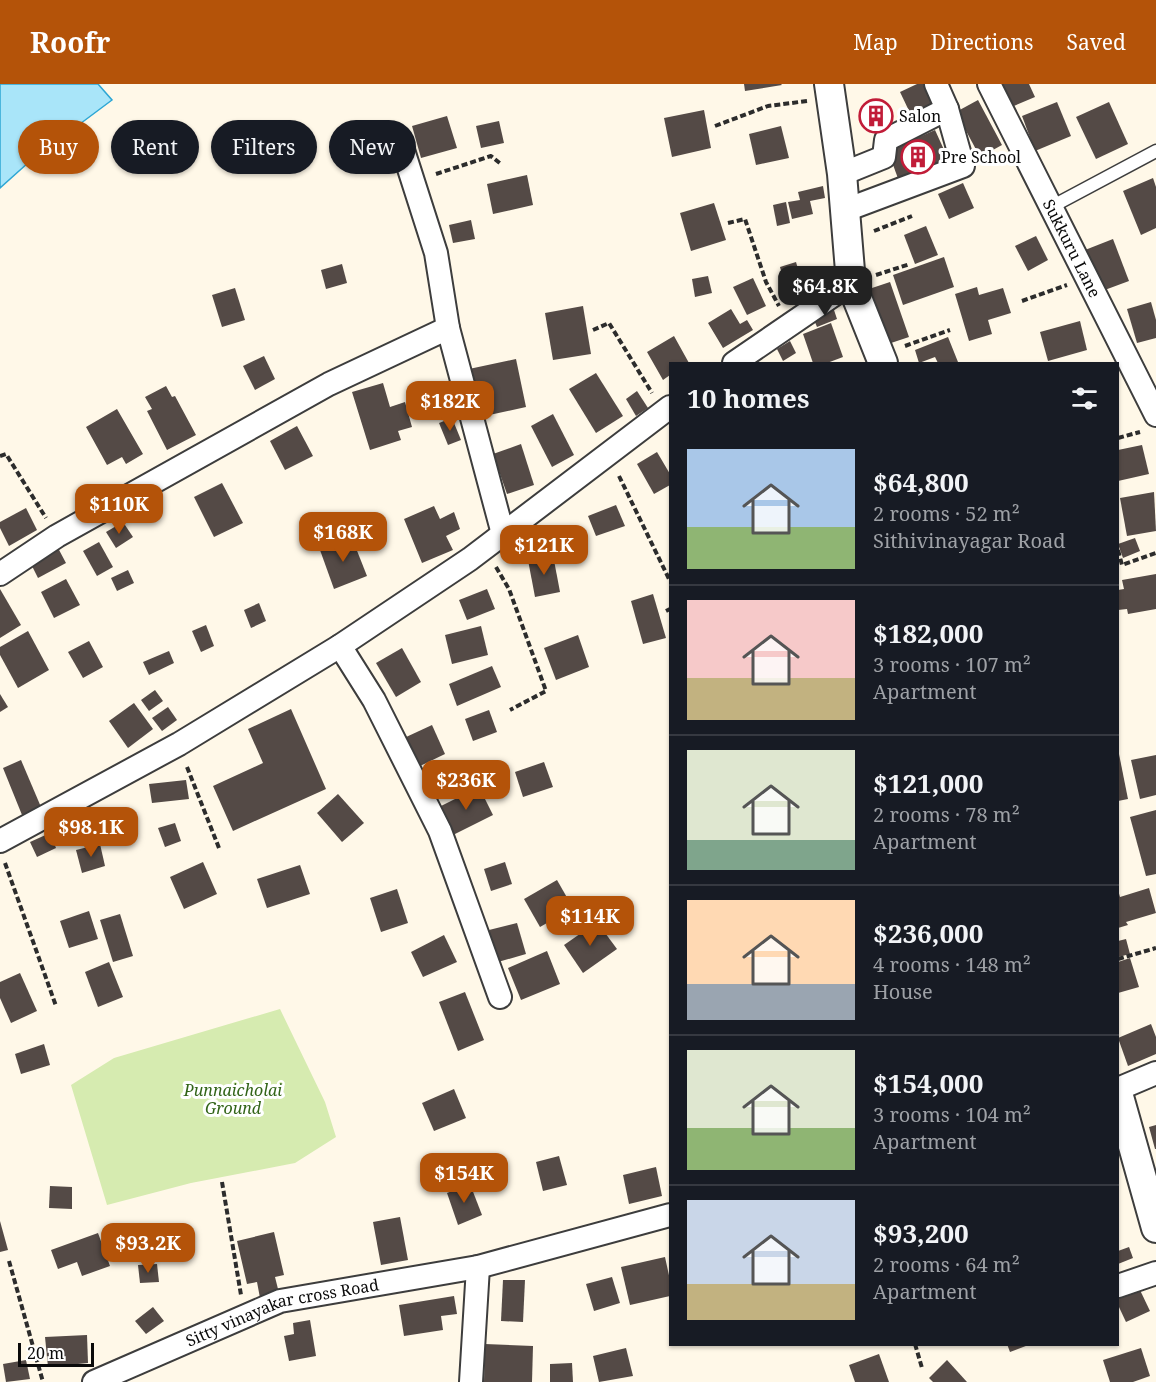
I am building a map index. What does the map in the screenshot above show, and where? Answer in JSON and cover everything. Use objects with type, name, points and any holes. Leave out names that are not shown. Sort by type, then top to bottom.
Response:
[{"type":"street","points":[[843,211],[963,166],[947,109],[936,84]]},
{"type":"street","name":"Sukkuru Lane","points":[[988,84],[1088,278],[1151,422]]},
{"type":"street","points":[[832,88],[851,283],[881,359]]},
{"type":"street","points":[[842,174],[884,157],[886,140],[947,109]]},
{"type":"street","points":[[410,174],[436,253],[448,328],[503,534]]},
{"type":"street","points":[[735,362],[851,283]]},
{"type":"street","points":[[0,574],[57,536],[329,384],[448,328]]},
{"type":"street","points":[[2,849],[340,646],[485,548],[667,409]]},
{"type":"street","points":[[340,646],[374,700],[440,831],[500,998]]},
{"type":"street","points":[[1119,1091],[1156,1073]]},
{"type":"street","points":[[1119,1095],[1156,1228]]},
{"type":"street","name":"Sitty vinayakar cross Road","points":[[94,1382],[280,1301],[478,1267],[669,1215]]},
{"type":"street","points":[[471,1382],[478,1267]]},
{"type":"street","points":[[1119,1286],[1156,1273]]},
{"type":"lane","points":[[1051,207],[1156,151]]},
{"type":"path","points":[[715,126],[768,106],[832,88]]},
{"type":"path","points":[[412,182],[491,156],[501,164]]},
{"type":"path","points":[[847,242],[912,216]]},
{"type":"path","points":[[728,224],[745,219],[766,282],[789,326]]},
{"type":"path","points":[[851,283],[910,264]]},
{"type":"path","points":[[1022,301],[1088,278]]},
{"type":"path","points":[[593,330],[609,323],[667,409]]},
{"type":"path","points":[[881,359],[950,330]]},
{"type":"path","points":[[1119,438],[1151,422]]},
{"type":"path","points":[[0,456],[6,454],[57,536]]},
{"type":"path","points":[[607,454],[631,497],[669,579]]},
{"type":"path","points":[[485,548],[508,589],[546,691],[510,710]]},
{"type":"path","points":[[1119,554],[1122,566],[1156,553]]},
{"type":"path","points":[[179,744],[193,787],[219,848]]},
{"type":"path","points":[[2,849],[56,1006]]},
{"type":"path","points":[[1119,959],[1156,948]]},
{"type":"path","points":[[222,1182],[235,1267],[246,1316]]},
{"type":"path","points":[[9,1261],[43,1382]]},
{"type":"path","points":[[916,1346],[922,1368]]},
{"type":"green space","name":"Punnaicholai Ground","points":[[280,1009],[325,1102],[336,1137],[295,1163],[191,1183],[107,1205],[71,1085],[114,1058]]},
{"type":"water","points":[[0,84],[98,84],[112,100],[85,120],[18,120],[18,172],[0,188]]},
{"type":"building","points":[[744,84],[781,84],[782,85],[745,91]]},
{"type":"building","name":"Pre School","points":[[917,84],[923,84],[933,104],[911,115],[900,92]]},
{"type":"building","points":[[999,84],[1029,84],[1035,97],[1009,108]]},
{"type":"building","points":[[978,100],[1002,145],[980,157],[956,112]]},
{"type":"building","points":[[1057,102],[1071,136],[1035,151],[1022,116]]},
{"type":"building","points":[[1109,102],[1128,144],[1096,159],[1076,117]]},
{"type":"building","name":"Salon","points":[[882,104],[889,119],[869,128],[862,112]]},
{"type":"building","points":[[704,110],[711,148],[672,157],[664,118]]},
{"type":"building","points":[[447,116],[457,148],[421,158],[416,140],[416,125]]},
{"type":"building","points":[[499,121],[504,143],[481,148],[476,126]]},
{"type":"building","points":[[781,126],[789,158],[756,165],[749,134]]},
{"type":"building","name":"Pre School","points":[[935,130],[950,163],[900,184],[888,151]]},
{"type":"building","points":[[527,175],[533,205],[493,214],[487,184]]},
{"type":"building","points":[[1153,178],[1156,187],[1156,228],[1141,235],[1123,191]]},
{"type":"building","points":[[963,183],[974,208],[949,219],[938,194]]},
{"type":"building","points":[[823,186],[825,198],[810,201],[813,214],[792,219],[788,202],[800,200],[798,192]]},
{"type":"building","points":[[786,202],[790,223],[777,226],[773,205]]},
{"type":"building","points":[[714,203],[726,240],[691,251],[680,213]]},
{"type":"building","points":[[471,220],[475,239],[453,243],[449,225]]},
{"type":"building","points":[[926,226],[938,255],[915,264],[904,235]]},
{"type":"building","points":[[1036,236],[1048,260],[1028,271],[1015,246]]},
{"type":"building","points":[[1113,239],[1129,281],[1102,291],[1085,250]]},
{"type":"building","points":[[944,257],[954,287],[903,305],[893,275]]},
{"type":"building","points":[[796,262],[803,286],[786,290],[780,267]]},
{"type":"building","points":[[342,264],[347,283],[326,289],[321,270]]},
{"type":"building","points":[[708,276],[712,293],[695,297],[692,279]]},
{"type":"building","points":[[753,278],[766,306],[747,315],[733,287]]},
{"type":"building","points":[[890,282],[909,337],[885,345],[866,290]]},
{"type":"building","points":[[977,287],[979,295],[1003,288],[1011,313],[988,320],[992,334],[969,341],[955,294]]},
{"type":"building","points":[[235,288],[245,320],[222,327],[212,295]]},
{"type":"building","points":[[1151,302],[1156,320],[1156,338],[1137,343],[1127,309]]},
{"type":"building","points":[[583,306],[591,354],[553,360],[545,313]]},
{"type":"building","points":[[833,307],[837,319],[817,327],[812,315]]},
{"type":"building","points":[[731,309],[740,324],[747,320],[753,330],[723,348],[708,323]]},
{"type":"building","points":[[1080,321],[1087,350],[1048,361],[1040,332]]},
{"type":"building","points":[[831,323],[843,357],[830,362],[813,362],[803,334]]},
{"type":"building","points":[[674,336],[688,362],[669,362],[669,376],[663,380],[647,352]]},
{"type":"building","points":[[948,337],[958,362],[938,362],[935,357],[919,362],[915,350]]},
{"type":"building","points":[[790,341],[796,353],[783,361],[777,349]]},
{"type":"building","points":[[264,356],[275,379],[255,390],[243,366]]},
{"type":"building","points":[[516,359],[526,407],[480,417],[469,369]]},
{"type":"building","points":[[596,373],[623,416],[596,433],[569,389]]},
{"type":"building","points":[[383,383],[390,407],[405,402],[412,427],[398,431],[401,440],[370,450],[352,392]]},
{"type":"building","points":[[166,386],[172,397],[175,396],[196,435],[167,450],[147,411],[152,409],[145,397]]},
{"type":"building","points":[[637,391],[648,408],[636,416],[626,399]]},
{"type":"building","points":[[117,409],[143,454],[126,464],[122,457],[107,465],[86,427]]},
{"type":"building","points":[[553,414],[574,455],[552,467],[531,426]]},
{"type":"building","points":[[452,418],[461,440],[448,445],[439,423]]},
{"type":"building","points":[[297,426],[313,456],[285,470],[270,441]]},
{"type":"building","points":[[521,444],[534,485],[507,494],[493,454]]},
{"type":"building","points":[[1142,445],[1149,474],[1119,481],[1119,450]]},
{"type":"building","points":[[657,452],[669,472],[669,486],[654,494],[637,464]]},
{"type":"building","points":[[222,483],[243,523],[214,537],[194,497]]},
{"type":"building","points":[[1154,492],[1156,531],[1127,536],[1120,498]]},
{"type":"building","points":[[616,505],[625,526],[596,536],[588,516]]},
{"type":"building","points":[[434,506],[440,519],[454,512],[460,529],[446,536],[453,550],[422,563],[404,519]]},
{"type":"building","points":[[26,508],[37,530],[9,546],[0,528],[0,522]]},
{"type":"building","points":[[123,522],[133,537],[116,548],[106,532]]},
{"type":"building","points":[[352,538],[367,576],[334,589],[320,550]]},
{"type":"building","points":[[1135,538],[1140,551],[1123,558],[1119,544]]},
{"type":"building","points":[[99,542],[113,567],[97,576],[83,551]]},
{"type":"building","points":[[58,548],[66,563],[38,578],[30,562]]},
{"type":"building","points":[[553,555],[560,592],[535,597],[528,560]]},
{"type":"building","points":[[128,570],[134,583],[117,591],[111,578]]},
{"type":"building","points":[[1156,574],[1156,609],[1128,614],[1127,609],[1119,610],[1119,590],[1124,589],[1122,580]]},
{"type":"building","points":[[66,579],[80,605],[54,618],[41,592]]},
{"type":"building","points":[[0,589],[21,625],[0,638]]},
{"type":"building","points":[[487,589],[495,609],[467,620],[459,600]]},
{"type":"building","points":[[653,594],[666,638],[643,644],[631,601]]},
{"type":"building","points":[[259,603],[266,621],[251,628],[244,610]]},
{"type":"building","points":[[206,625],[214,646],[201,652],[192,631]]},
{"type":"building","points":[[481,626],[488,655],[452,664],[445,635]]},
{"type":"building","points":[[28,631],[49,670],[18,688],[0,655],[0,647]]},
{"type":"building","points":[[578,635],[589,667],[556,680],[544,648]]},
{"type":"building","points":[[89,641],[103,667],[83,678],[68,652]]},
{"type":"building","points":[[402,648],[421,682],[396,697],[376,663]]},
{"type":"building","points":[[169,651],[174,663],[149,675],[143,662]]},
{"type":"building","points":[[492,666],[501,687],[457,706],[449,684]]},
{"type":"building","points":[[155,690],[163,701],[149,711],[141,700]]},
{"type":"building","points":[[0,694],[8,707],[0,712]]},
{"type":"building","points":[[134,703],[153,729],[128,748],[109,721]]},
{"type":"building","points":[[168,707],[177,720],[162,731],[152,718]]},
{"type":"building","points":[[291,709],[326,789],[233,831],[213,786],[263,763],[248,729]]},
{"type":"building","points":[[489,710],[497,732],[473,741],[465,719]]},
{"type":"building","points":[[432,725],[445,754],[418,767],[404,738]]},
{"type":"building","points":[[1119,754],[1128,799],[1119,801]]},
{"type":"building","points":[[1156,755],[1156,795],[1140,799],[1131,760]]},
{"type":"building","points":[[21,760],[41,807],[22,815],[3,768]]},
{"type":"building","points":[[544,762],[553,787],[523,797],[515,772]]},
{"type":"building","points":[[186,780],[189,799],[152,803],[149,784]]},
{"type":"building","points":[[479,787],[493,815],[453,835],[439,807]]},
{"type":"building","points":[[338,794],[364,823],[342,842],[317,813]]},
{"type":"building","points":[[1156,810],[1156,874],[1146,876],[1130,817]]},
{"type":"building","points":[[175,823],[181,841],[165,847],[158,828]]},
{"type":"building","points":[[50,833],[56,848],[37,857],[30,842]]},
{"type":"building","points":[[100,844],[105,866],[82,873],[76,850]]},
{"type":"building","points":[[203,862],[217,894],[184,909],[170,877]]},
{"type":"building","points":[[505,862],[512,884],[491,891],[484,869]]},
{"type":"building","points":[[300,865],[310,894],[267,908],[257,879]]},
{"type":"building","points":[[557,880],[573,908],[540,927],[524,899]]},
{"type":"building","points":[[1149,888],[1156,913],[1126,922],[1128,925],[1119,928],[1119,894],[1120,897]]},
{"type":"building","points":[[397,889],[408,923],[381,932],[370,898]]},
{"type":"building","points":[[89,911],[98,939],[69,948],[60,921]]},
{"type":"building","points":[[120,914],[133,956],[113,962],[100,920]]},
{"type":"building","points":[[597,922],[617,949],[583,973],[564,945]]},
{"type":"building","points":[[517,923],[526,954],[498,962],[489,930]]},
{"type":"building","points":[[444,935],[457,962],[423,977],[411,952]]},
{"type":"building","points":[[1126,939],[1130,954],[1119,957],[1119,941]]},
{"type":"building","points":[[547,951],[560,984],[521,1000],[508,968]]},
{"type":"building","points":[[1130,958],[1139,987],[1119,993],[1119,962]]},
{"type":"building","points":[[109,962],[123,997],[98,1007],[85,972]]},
{"type":"building","points":[[20,973],[37,1011],[11,1023],[0,998],[0,982]]},
{"type":"building","points":[[465,992],[484,1040],[458,1051],[439,1002]]},
{"type":"building","points":[[1151,1024],[1156,1037],[1156,1054],[1128,1066],[1119,1038]]},
{"type":"building","points":[[44,1044],[50,1065],[21,1074],[15,1054]]},
{"type":"building","points":[[454,1089],[466,1118],[434,1131],[422,1103]]},
{"type":"building","points":[[1156,1125],[1156,1149],[1155,1149],[1149,1127]]},
{"type":"building","points":[[559,1156],[567,1185],[543,1191],[536,1162]]},
{"type":"building","points":[[656,1167],[662,1196],[629,1204],[623,1175]]},
{"type":"building","points":[[470,1184],[482,1215],[458,1225],[447,1193]]},
{"type":"building","points":[[50,1186],[72,1187],[72,1209],[49,1208]]},
{"type":"building","points":[[400,1217],[408,1260],[381,1265],[373,1222]]},
{"type":"building","points":[[0,1221],[8,1250],[0,1252]]},
{"type":"building","points":[[274,1232],[284,1275],[275,1277],[279,1293],[260,1298],[257,1282],[247,1284],[237,1241]]},
{"type":"building","points":[[98,1233],[110,1266],[82,1276],[77,1262],[58,1269],[51,1250]]},
{"type":"building","points":[[152,1234],[154,1254],[130,1257],[128,1236]]},
{"type":"building","points":[[1129,1247],[1133,1258],[1119,1264],[1119,1251]]},
{"type":"building","points":[[665,1257],[669,1275],[669,1296],[630,1305],[621,1267]]},
{"type":"building","points":[[157,1264],[159,1282],[140,1283],[138,1265]]},
{"type":"building","points":[[612,1277],[620,1303],[594,1311],[586,1284]]},
{"type":"building","points":[[503,1280],[525,1280],[523,1322],[501,1321]]},
{"type":"building","points":[[1139,1288],[1150,1311],[1126,1322],[1119,1307],[1119,1298]]},
{"type":"building","points":[[454,1296],[457,1314],[441,1316],[443,1330],[404,1336],[399,1305]]},
{"type":"building","points":[[153,1307],[164,1321],[146,1334],[135,1321]]},
{"type":"building","points":[[310,1320],[316,1356],[289,1361],[284,1336],[294,1334],[293,1323]]},
{"type":"building","points":[[87,1335],[88,1363],[48,1367],[45,1337]]},
{"type":"building","points":[[485,1344],[533,1346],[532,1382],[484,1382]]},
{"type":"building","points":[[1008,1346],[1026,1346],[1010,1352]]},
{"type":"building","points":[[626,1348],[633,1376],[599,1382],[593,1356]]},
{"type":"building","points":[[1141,1348],[1150,1376],[1133,1382],[1110,1382],[1103,1360]]},
{"type":"building","points":[[879,1354],[889,1382],[855,1382],[849,1365]]},
{"type":"building","points":[[26,1360],[30,1379],[6,1382],[3,1364]]},
{"type":"building","points":[[947,1360],[967,1382],[933,1382],[929,1378]]},
{"type":"building","points":[[572,1363],[573,1382],[550,1382],[550,1364]]},
{"type":"place","name":"Salon","points":[[876,116]]},
{"type":"place","name":"Pre School","points":[[918,157]]}]
